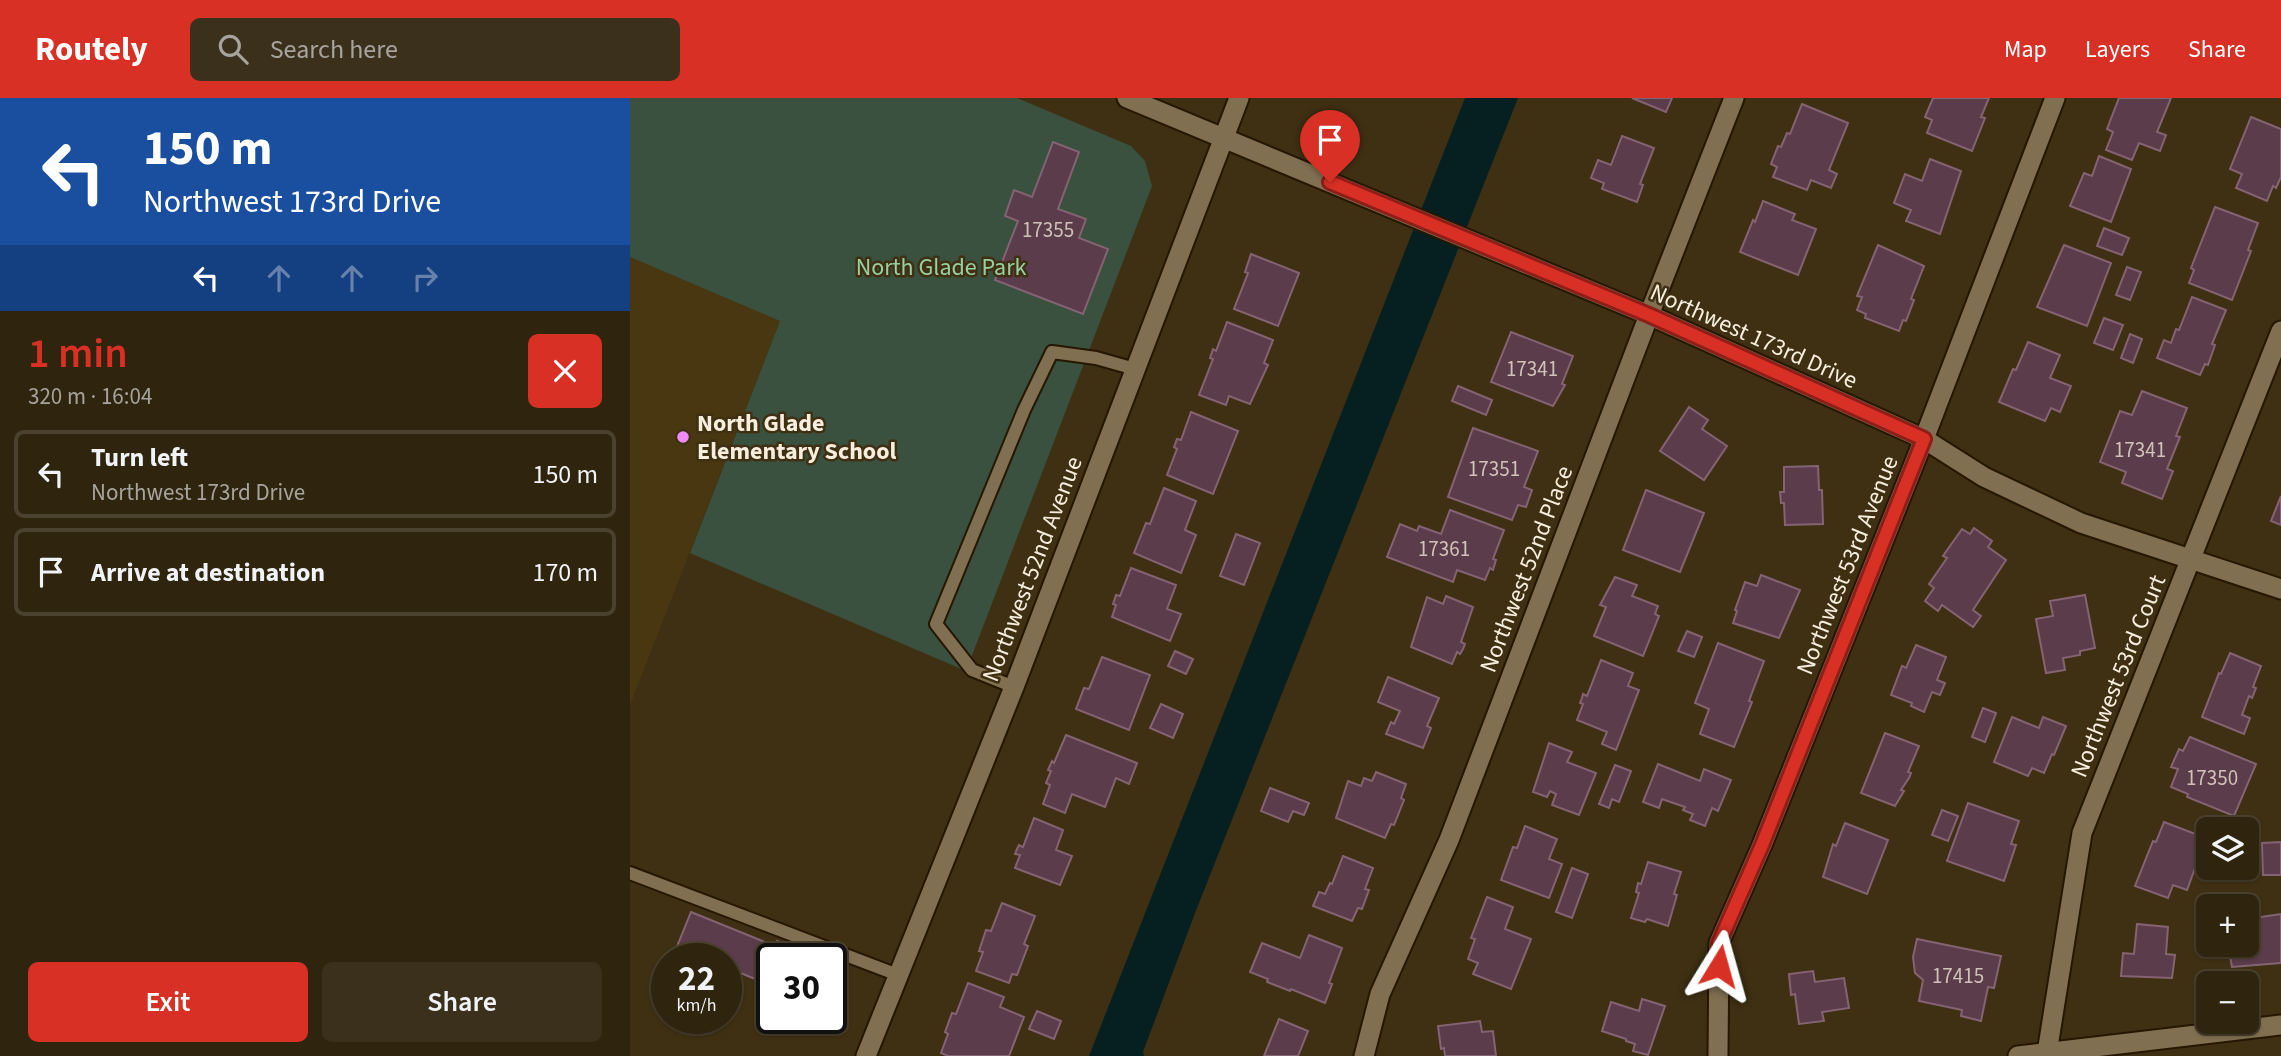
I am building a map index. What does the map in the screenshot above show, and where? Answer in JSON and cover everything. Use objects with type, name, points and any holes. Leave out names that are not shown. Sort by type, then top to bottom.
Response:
[{"type":"street","name":"Northwest 173rd Drive","points":[[1127,98],[1649,315],[1924,439],[1984,477],[2081,523],[2281,589]]},
{"type":"street","name":"Northwest 52nd Avenue","points":[[866,1056],[1014,687],[1239,98]]},
{"type":"street","name":"Northwest 52nd Place","points":[[1364,1056],[1380,994],[1450,840],[1734,98]]},
{"type":"street","name":"Northwest 53rd Avenue","points":[[1718,1056],[1719,943],[1762,845],[1924,439],[2055,98]]},
{"type":"street","name":"Northwest 53rd Court","points":[[2047,1053],[2082,832],[2281,331]]},
{"type":"street","points":[[2018,1056],[2281,1025]]},
{"type":"lane","points":[[1014,687],[972,670],[936,624],[1024,410],[1052,352],[1096,358],[1135,369]]},
{"type":"lane","points":[[630,873],[898,975]]},
{"type":"shaded area","name":"North Glade Elementary School","points":[[630,257],[780,321],[630,705]]},
{"type":"green space","name":"North Glade Park","points":[[630,98],[1017,98],[1131,146],[1145,161],[1152,186],[966,671],[690,553],[780,321],[630,257]]},
{"type":"water","points":[[1465,98],[1518,98],[1195,913],[1143,1052],[1144,1056],[1089,1056]]},
{"type":"building","points":[[1632,98],[1672,98],[1666,112]]},
{"type":"building","points":[[1933,98],[1989,98],[1981,117],[1985,118],[1972,151],[1927,133],[1932,120],[1925,117]]},
{"type":"building","points":[[2119,98],[2171,98],[2157,132],[2166,135],[2160,151],[2139,143],[2132,160],[2106,150],[2113,132],[2107,129]]},
{"type":"building","points":[[1802,104],[1848,123],[1829,170],[1837,174],[1831,188],[1811,180],[1807,190],[1773,177],[1777,167],[1771,164],[1778,146],[1781,147],[1787,133],[1790,134]]},
{"type":"building","points":[[2251,117],[2281,129],[2281,177],[2276,188],[2273,186],[2267,201],[2236,188],[2242,174],[2230,169]]},
{"type":"building","points":[[1622,136],[1654,148],[1640,184],[1643,185],[1637,202],[1602,189],[1604,183],[1591,178],[1598,160],[1611,165]]},
{"type":"building","points":[[1053,142],[1079,152],[1058,209],[1086,219],[1079,238],[1108,249],[1083,314],[995,280],[1018,221],[1005,216],[1014,190],[1032,197]]},
{"type":"building","points":[[2099,156],[2131,169],[2111,222],[2070,206],[2084,173],[2092,176]]},
{"type":"building","points":[[1930,159],[1961,171],[1940,234],[1906,221],[1911,210],[1894,203],[1905,174],[1922,181]]},
{"type":"building","points":[[1763,201],[1795,214],[1792,220],[1816,229],[1798,275],[1740,252]]},
{"type":"building","points":[[2215,207],[2258,223],[2248,250],[2251,251],[2232,300],[2189,283],[2194,270],[2191,268]]},
{"type":"building","points":[[2104,228],[2129,238],[2122,255],[2097,246]]},
{"type":"building","points":[[1878,245],[1924,266],[1906,321],[1903,320],[1899,331],[1865,318],[1866,314],[1857,310],[1862,297],[1857,296]]},
{"type":"building","points":[[2064,245],[2111,263],[2087,326],[2037,307]]},
{"type":"building","points":[[1251,254],[1299,273],[1278,326],[1234,309],[1248,273],[1245,272]]},
{"type":"building","points":[[2127,267],[2141,272],[2130,300],[2116,295]]},
{"type":"building","points":[[2192,297],[2226,310],[2212,344],[2215,345],[2208,365],[2205,364],[2200,375],[2157,358],[2164,340],[2171,343],[2176,329],[2179,330]]},
{"type":"building","points":[[2104,318],[2123,325],[2113,350],[2094,343]]},
{"type":"building","points":[[1227,322],[1273,340],[1264,363],[1268,365],[1250,404],[1229,396],[1226,405],[1199,395],[1213,359],[1210,358],[1213,349],[1216,351]]},
{"type":"building","points":[[1511,332],[1573,356],[1562,384],[1565,385],[1553,406],[1491,382]]},
{"type":"building","points":[[2130,334],[2142,339],[2133,363],[2121,358]]},
{"type":"building","points":[[2028,342],[2060,355],[2050,378],[2071,386],[2060,412],[2051,408],[2045,421],[1999,402]]},
{"type":"building","points":[[1458,386],[1492,400],[1486,415],[1452,401]]},
{"type":"building","points":[[2142,391],[2187,408],[2176,436],[2180,437],[2167,469],[2173,471],[2162,499],[2122,483],[2126,472],[2100,462],[2120,411],[2132,415]]},
{"type":"building","points":[[1689,407],[1708,420],[1702,429],[1727,446],[1704,480],[1660,451]]},
{"type":"building","points":[[1191,412],[1238,431],[1213,494],[1167,475],[1177,449],[1174,447],[1177,439],[1181,440]]},
{"type":"building","points":[[1473,428],[1538,451],[1524,487],[1532,490],[1526,507],[1518,505],[1512,520],[1448,497]]},
{"type":"building","points":[[1818,466],[1823,524],[1785,525],[1784,503],[1781,503],[1780,492],[1784,492],[1784,467]]},
{"type":"building","points":[[1164,488],[1196,501],[1185,530],[1196,535],[1181,573],[1134,553],[1146,523],[1150,524]]},
{"type":"building","points":[[1646,490],[1704,513],[1680,572],[1623,550]]},
{"type":"building","points":[[2281,496],[2281,525],[2271,521]]},
{"type":"building","points":[[1450,510],[1504,530],[1493,559],[1496,560],[1493,570],[1490,568],[1485,580],[1457,570],[1453,582],[1387,557],[1400,524],[1417,531],[1419,526],[1441,534]]},
{"type":"building","points":[[1974,528],[1992,541],[1988,547],[2006,560],[1973,610],[1981,616],[1973,627],[1942,605],[1938,611],[1925,601],[1934,588],[1929,584],[1947,558],[1943,556],[1962,529],[1970,534]]},
{"type":"building","points":[[1236,534],[1260,543],[1244,585],[1220,576]]},
{"type":"building","points":[[1131,568],[1176,585],[1167,609],[1181,614],[1170,641],[1112,617],[1116,595],[1120,596]]},
{"type":"building","points":[[1761,575],[1800,590],[1779,638],[1733,623],[1745,582],[1757,586]]},
{"type":"building","points":[[1615,577],[1637,585],[1632,596],[1658,606],[1655,614],[1659,616],[1643,656],[1594,636],[1606,607],[1600,605]]},
{"type":"building","points":[[2085,595],[2095,648],[2080,651],[2080,655],[2063,658],[2065,670],[2046,673],[2036,619],[2053,616],[2050,601]]},
{"type":"building","points":[[1446,596],[1473,607],[1461,642],[1465,644],[1460,654],[1457,652],[1452,664],[1411,647],[1427,597],[1443,604]]},
{"type":"building","points":[[1687,631],[1702,637],[1694,657],[1678,651]]},
{"type":"building","points":[[1718,643],[1764,661],[1749,701],[1752,702],[1734,747],[1700,734],[1709,709],[1695,703]]},
{"type":"building","points":[[1916,645],[1946,657],[1937,680],[1945,683],[1940,695],[1932,692],[1924,712],[1911,706],[1912,703],[1891,695],[1902,666],[1906,668]]},
{"type":"building","points":[[1175,651],[1193,659],[1186,674],[1168,666]]},
{"type":"building","points":[[2230,653],[2261,666],[2253,687],[2256,688],[2252,698],[2249,696],[2242,715],[2250,718],[2244,734],[2202,717]]},
{"type":"building","points":[[1102,657],[1150,675],[1129,730],[1076,709],[1084,688],[1089,689]]},
{"type":"building","points":[[1601,660],[1633,673],[1628,686],[1639,690],[1616,750],[1602,744],[1607,732],[1577,720],[1583,704],[1580,703],[1583,694],[1587,696]]},
{"type":"building","points":[[1388,677],[1439,698],[1427,726],[1431,728],[1423,748],[1386,734],[1400,711],[1378,702]]},
{"type":"building","points":[[1161,704],[1183,714],[1173,738],[1150,728]]},
{"type":"building","points":[[1983,708],[1996,713],[1985,742],[1972,737]]},
{"type":"building","points":[[2012,717],[2039,728],[2043,717],[2066,726],[2044,773],[2032,768],[2028,776],[1994,762]]},
{"type":"building","points":[[1885,733],[1919,746],[1908,772],[1911,773],[1909,778],[1901,790],[1904,791],[1895,806],[1861,793]]},
{"type":"building","points":[[1066,735],[1137,763],[1129,784],[1116,778],[1105,807],[1072,794],[1065,813],[1043,804],[1050,785],[1046,783],[1051,771],[1048,770],[1052,761],[1054,763]]},
{"type":"building","points":[[2190,737],[2256,764],[2234,816],[2187,797],[2188,794],[2171,787],[2178,769],[2171,767],[2179,749],[2183,751]]},
{"type":"building","points":[[1549,743],[1572,752],[1567,762],[1596,773],[1579,815],[1552,805],[1556,794],[1550,791],[1547,797],[1533,792]]},
{"type":"building","points":[[1658,764],[1700,781],[1704,769],[1731,780],[1718,811],[1712,808],[1705,826],[1690,820],[1693,814],[1683,810],[1685,807],[1662,799],[1659,808],[1643,802]]},
{"type":"building","points":[[1615,765],[1631,771],[1619,802],[1612,799],[1609,808],[1599,804]]},
{"type":"building","points":[[1376,772],[1406,784],[1401,798],[1404,800],[1394,825],[1391,824],[1385,838],[1336,818],[1348,781],[1361,786],[1364,778],[1372,781]]},
{"type":"building","points":[[1270,788],[1309,803],[1304,815],[1293,811],[1288,822],[1261,811]]},
{"type":"building","points":[[1968,803],[2019,821],[2011,844],[2016,845],[2004,881],[1947,861]]},
{"type":"building","points":[[1942,810],[1958,816],[1948,841],[1932,835]]},
{"type":"building","points":[[1034,818],[1063,830],[1056,850],[1072,856],[1060,885],[1015,868],[1020,855],[1015,854],[1019,845],[1023,847]]},
{"type":"building","points":[[2164,822],[2196,834],[2196,865],[2187,890],[2173,885],[2168,898],[2135,886],[2153,841],[2156,842]]},
{"type":"building","points":[[1845,823],[1888,840],[1867,894],[1823,877],[1833,844],[1836,846]]},
{"type":"building","points":[[1525,826],[1557,839],[1549,859],[1562,864],[1549,898],[1501,880],[1513,847],[1517,848]]},
{"type":"building","points":[[2281,842],[2281,875],[2263,875],[2262,843]]},
{"type":"building","points":[[1343,856],[1373,868],[1365,889],[1369,890],[1362,909],[1358,908],[1352,921],[1313,906],[1319,892],[1325,894],[1330,883],[1332,884]]},
{"type":"building","points":[[1648,862],[1681,872],[1668,926],[1647,919],[1645,922],[1631,918],[1639,893],[1636,892],[1638,883],[1641,884]]},
{"type":"building","points":[[1572,868],[1588,874],[1572,918],[1556,912]]},
{"type":"building","points":[[1487,897],[1513,907],[1505,929],[1531,939],[1511,989],[1473,974],[1478,963],[1468,959],[1475,939],[1471,938]]},
{"type":"building","points":[[1002,903],[1035,916],[1024,944],[1028,946],[1017,975],[1012,974],[1009,983],[976,971],[983,952],[979,951],[986,930],[991,931]]},
{"type":"building","points":[[691,912],[768,943],[756,943],[756,979],[742,974],[742,943],[678,943]]},
{"type":"building","points":[[2281,914],[2281,963],[2232,967],[2230,957],[2259,957],[2259,917]]},
{"type":"building","points":[[2137,924],[2168,927],[2166,954],[2175,955],[2172,978],[2121,976],[2123,953],[2134,954]]},
{"type":"building","points":[[1309,935],[1342,948],[1325,1003],[1267,982],[1268,979],[1250,972],[1262,943],[1300,958]]},
{"type":"building","points":[[1917,939],[2001,956],[1994,988],[1988,987],[1981,1021],[1961,1016],[1962,1010],[1919,1001],[1923,980],[1915,973],[1913,957]]},
{"type":"building","points":[[1813,971],[1815,982],[1844,978],[1849,1008],[1822,1012],[1824,1021],[1799,1024],[1795,994],[1791,995],[1789,974]]},
{"type":"building","points":[[968,983],[1004,997],[1000,1007],[1024,1017],[1009,1056],[948,1056],[941,1053],[952,1013],[956,1014]]},
{"type":"building","points":[[1642,999],[1665,1006],[1648,1055],[1633,1051],[1635,1044],[1626,1039],[1602,1031],[1611,1002],[1639,1011]]},
{"type":"building","points":[[1037,1011],[1061,1021],[1054,1039],[1029,1029]]},
{"type":"building","points":[[1279,1019],[1308,1031],[1298,1056],[1264,1056]]},
{"type":"building","points":[[1480,1021],[1482,1032],[1493,1031],[1496,1056],[1445,1056],[1444,1048],[1441,1049],[1438,1026]]},
{"type":"place","name":"North Glade Elementary School","points":[[683,437]]},
{"type":"route","points":[[1330,182],[1649,315],[1924,439],[1762,845],[1719,943],[1719,966]]}]
